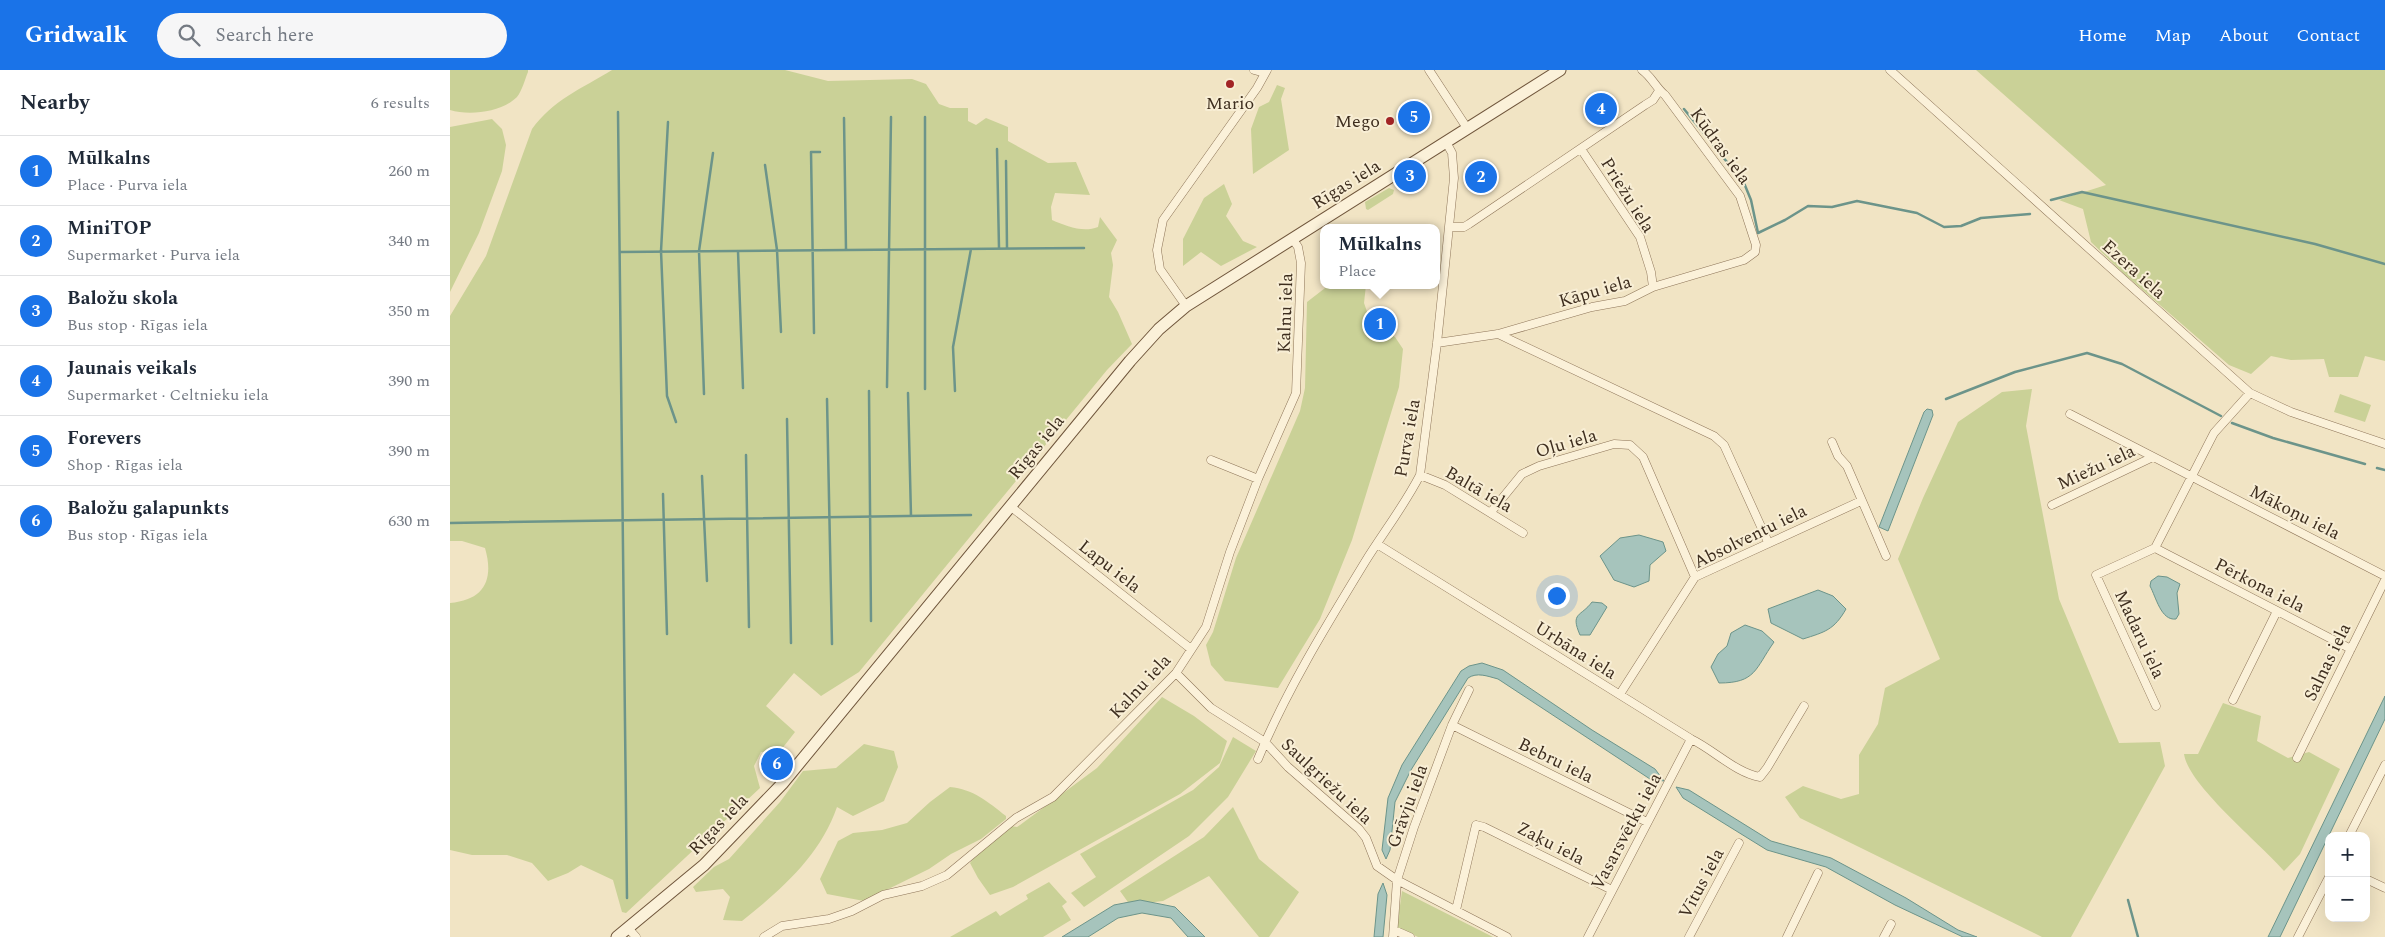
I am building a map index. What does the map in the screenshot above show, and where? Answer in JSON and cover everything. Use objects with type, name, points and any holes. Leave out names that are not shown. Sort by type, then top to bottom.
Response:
[{"type":"main road","name":"Rīgas iela","points":[[617,937],[632,932],[704,865],[782,784],[1130,360],[1159,329],[1186,306],[1560,70]]},
{"type":"street","points":[[1186,306],[1160,269],[1157,250],[1162,220],[1257,88],[1266,71],[1254,70]]},
{"type":"street","points":[[1429,70],[1467,128]]},
{"type":"street","name":"Kūdras iela","points":[[1642,70],[1654,80],[1659,91],[1665,95],[1740,196],[1756,245],[1754,252]]},
{"type":"street","name":"Ezera iela","points":[[1890,70],[2250,393],[2291,412],[2385,444]]},
{"type":"street","points":[[1449,227],[1464,227],[1653,100],[1659,91]]},
{"type":"street","name":"Purva iela","points":[[1258,759],[1270,726],[1316,646],[1377,544],[1411,493],[1420,475],[1437,343],[1454,164],[1452,153],[1446,142]]},
{"type":"street","name":"Priežu iela","points":[[1581,149],[1640,237],[1651,272],[1653,287]]},
{"type":"street","name":"Kalnu iela","points":[[764,937],[782,926],[829,919],[883,895],[922,886],[947,875],[1016,818],[1053,797],[1176,673],[1209,619],[1230,552],[1258,479],[1296,393],[1301,263],[1298,247],[1292,238]]},
{"type":"street","name":"Kāpu iela","points":[[1437,343],[1498,334],[1592,307],[1625,300],[1653,287],[1744,260],[1754,252]]},
{"type":"street","points":[[1498,334],[1714,436],[1724,445],[1768,542]]},
{"type":"street","points":[[2155,548],[2190,475],[2214,433],[2250,393]]},
{"type":"street","points":[[2070,414],[2190,475]]},
{"type":"street","points":[[1832,442],[1838,456],[1847,466],[1861,501],[1867,508],[1886,556]]},
{"type":"street","name":"Oļu iela","points":[[1491,512],[1514,482],[1531,469],[1614,444],[1630,445],[1638,450],[1643,457],[1695,577]]},
{"type":"street","name":"Miežu iela","points":[[2052,505],[2154,457]]},
{"type":"street","points":[[1211,460],[1258,479]]},
{"type":"street","name":"Baltā iela","points":[[1420,475],[1445,485],[1523,533]]},
{"type":"street","name":"Mākoņu iela","points":[[2190,475],[2385,576]]},
{"type":"street","name":"Absolventu iela","points":[[1620,694],[1695,577],[1861,501]]},
{"type":"street","name":"Lapu iela","points":[[1010,506],[1191,649]]},
{"type":"street","name":"Urbāna iela","points":[[1377,544],[1691,739],[1708,747],[1749,776],[1760,777],[1804,706]]},
{"type":"street","name":"Madaru iela","points":[[2155,548],[2096,575],[2156,706]]},
{"type":"street","name":"Pērkona iela","points":[[2155,548],[2351,649]]},
{"type":"street","name":"Salnas iela","points":[[2297,758],[2385,580]]},
{"type":"street","points":[[2233,700],[2277,611]]},
{"type":"street","name":"Saulgriežu iela","points":[[1176,673],[1211,708],[1265,742],[1288,767],[1359,829],[1366,838],[1377,866],[1397,880],[1507,937]]},
{"type":"street","name":"Grāvju iela","points":[[1393,934],[1397,880],[1452,725],[1469,690]]},
{"type":"street","name":"Bebru iela","points":[[1452,725],[1647,822]]},
{"type":"street","name":"Vasarsvētku iela","points":[[1588,937],[1691,739]]},
{"type":"street","points":[[2351,832],[2385,765]]},
{"type":"street","name":"Zaķu iela","points":[[1456,910],[1476,825],[1484,827],[1612,890]]},
{"type":"street","name":"Vītus iela","points":[[1689,937],[1739,843]]},
{"type":"street","points":[[1787,937],[1818,873]]},
{"type":"street","points":[[2370,881],[2385,888]]},
{"type":"street","points":[[2298,937],[2325,885]]},
{"type":"street","points":[[1884,937],[1891,924]]},
{"type":"street","points":[[1393,934],[1410,937]]},
{"type":"green space","points":[[450,70],[528,70],[528,72],[519,94],[511,102],[494,109],[467,113],[450,110]]},
{"type":"green space","points":[[612,70],[785,70],[828,81],[912,79],[926,84],[939,104],[950,108],[968,108],[968,121],[976,125],[986,118],[1008,127],[1008,141],[1048,163],[1076,162],[1090,195],[1055,193],[1051,207],[1052,220],[1081,229],[1092,229],[1098,227],[1100,217],[1117,240],[1111,253],[1113,265],[1109,297],[1132,344],[1107,370],[859,672],[821,696],[794,673],[766,706],[795,732],[781,750],[761,752],[754,766],[760,788],[626,913],[622,912],[613,880],[581,865],[568,873],[548,881],[532,863],[507,855],[472,855],[450,850],[450,603],[472,598],[479,592],[487,578],[488,559],[485,548],[462,541],[450,541],[450,316],[486,256],[532,129],[558,103]]},
{"type":"green space","points":[[1976,70],[2385,70],[2385,361],[2365,356],[2358,377],[2329,377],[2324,359],[2291,360],[2271,356],[2251,374],[2229,365],[2123,273],[2091,242],[2083,209],[2059,200],[2106,185]]},
{"type":"green space","points":[[1277,85],[1285,88],[1281,99],[1289,150],[1253,174],[1251,129],[1259,107],[1269,102]]},
{"type":"green space","points":[[492,119],[502,129],[506,145],[502,171],[479,233],[450,292],[450,127]]},
{"type":"green space","points":[[1224,184],[1232,204],[1226,216],[1243,241],[1257,247],[1221,266],[1201,252],[1183,266],[1183,239],[1204,198]]},
{"type":"green space","points":[[1389,188],[1394,190],[1393,194],[1368,210],[1366,209],[1365,202]]},
{"type":"green space","points":[[1324,289],[1366,289],[1364,303],[1371,323],[1395,337],[1403,349],[1399,387],[1352,540],[1320,619],[1278,688],[1225,681],[1211,665],[1206,645],[1213,632],[1236,558],[1300,411],[1305,388],[1307,302]]},
{"type":"green space","points":[[2032,389],[2026,426],[2059,599],[2119,743],[2160,742],[2165,766],[2071,937],[2042,937],[1800,818],[1785,797],[1803,786],[1841,799],[1859,794],[1859,755],[1878,724],[1885,688],[1940,659],[1898,559],[1923,498],[1958,422],[2002,392]]},
{"type":"green space","points":[[2340,394],[2371,405],[2365,422],[2334,412]]},
{"type":"green space","points":[[1162,697],[1194,716],[1227,741],[1220,763],[1180,794],[1013,887],[990,895],[970,863],[984,845],[1010,826],[1017,827],[1020,825],[1097,768]]},
{"type":"green space","points":[[2223,703],[2261,716],[2257,741],[2288,758],[2309,752],[2340,769],[2300,854],[2284,871],[2211,798],[2198,782],[2184,754],[2198,754]]},
{"type":"green space","points":[[1233,737],[1256,751],[1228,797],[1189,836],[1084,907],[1071,893],[1096,877],[1080,854],[1193,790],[1219,767]]},
{"type":"green space","points":[[864,744],[894,751],[898,767],[884,801],[853,816],[837,807],[821,841],[785,884],[742,921],[723,920],[730,897],[723,889],[696,892],[693,887],[714,867],[729,859],[780,802],[803,771],[836,768]]},
{"type":"green space","points":[[950,787],[966,790],[980,797],[1006,816],[1006,819],[981,839],[951,854],[929,869],[864,901],[827,894],[820,879],[838,841],[853,833],[882,830],[907,823]]},
{"type":"green space","points":[[1233,807],[1259,859],[1299,892],[1269,937],[1259,937],[1209,876],[1163,901],[1130,905],[1120,891],[1204,837]]},
{"type":"green space","points":[[1049,882],[1067,902],[1062,906],[1071,920],[1043,937],[950,937],[996,911],[1000,916],[1028,899],[1026,895]]},
{"type":"green space","points":[[1402,891],[1493,937],[1418,937],[1397,927]]},
{"type":"water","points":[[1927,409],[1932,410],[1933,415],[1888,531],[1879,527],[1924,412]]},
{"type":"water","points":[[1639,535],[1663,542],[1666,551],[1650,565],[1649,581],[1634,587],[1614,580],[1600,556],[1620,538]]},
{"type":"water","points":[[2158,576],[2167,577],[2180,584],[2177,593],[2179,614],[2176,619],[2166,616],[2150,586],[2151,581]]},
{"type":"water","points":[[1818,590],[1833,596],[1846,609],[1833,626],[1803,639],[1771,623],[1768,609]]},
{"type":"water","points":[[1592,602],[1602,603],[1607,607],[1590,635],[1580,635],[1577,628],[1577,618]]},
{"type":"water","points":[[1745,625],[1762,631],[1774,642],[1758,667],[1748,677],[1741,680],[1719,683],[1711,667],[1718,654],[1727,646],[1731,633]]},
{"type":"water","points":[[1482,663],[1503,670],[1592,730],[1655,769],[1664,781],[1650,779],[1498,679],[1482,675],[1471,676],[1411,770],[1395,802],[1390,850],[1386,859],[1382,850],[1388,798],[1402,765],[1461,671],[1469,666]]},
{"type":"water","points":[[2385,696],[2385,719],[2331,832],[2325,832],[2325,844],[2280,937],[2268,937]]},
{"type":"water","points":[[1676,787],[1689,790],[1771,841],[1831,858],[1906,898],[1958,930],[1977,937],[1963,937],[1895,905],[1826,867],[1767,850],[1683,798]]},
{"type":"water","points":[[1383,883],[1387,895],[1383,937],[1374,937],[1378,894]]},
{"type":"water","points":[[1140,900],[1175,907],[1205,937],[1188,937],[1171,918],[1142,913],[1118,918],[1088,937],[1062,937],[1114,905]]},
{"type":"waterway","points":[[1684,109],[1744,183],[1751,200],[1758,233],[1808,206],[1832,207],[1857,201],[1917,213],[1944,227],[1961,226],[1981,218],[2030,214]]},
{"type":"waterway","points":[[618,112],[627,898]]},
{"type":"waterway","points":[[887,387],[891,117]]},
{"type":"waterway","points":[[925,117],[925,389]]},
{"type":"waterway","points":[[844,118],[846,250]]},
{"type":"waterway","points":[[668,122],[661,251],[667,396],[676,422]]},
{"type":"waterway","points":[[997,149],[999,248]]},
{"type":"waterway","points":[[814,333],[811,152],[820,152]]},
{"type":"waterway","points":[[704,394],[699,251],[713,153]]},
{"type":"waterway","points":[[1006,161],[1007,248]]},
{"type":"waterway","points":[[765,165],[777,250],[781,332]]},
{"type":"waterway","points":[[2051,200],[2082,192],[2315,244],[2385,264]]},
{"type":"waterway","points":[[620,252],[1084,248]]},
{"type":"waterway","points":[[955,391],[953,347],[971,249]]},
{"type":"waterway","points":[[738,251],[743,388]]},
{"type":"waterway","points":[[1946,399],[2015,372],[2087,353],[2122,364],[2221,416]]},
{"type":"waterway","points":[[869,391],[871,621]]},
{"type":"waterway","points":[[908,393],[911,516]]},
{"type":"waterway","points":[[827,399],[832,644]]},
{"type":"waterway","points":[[787,419],[791,643]]},
{"type":"waterway","points":[[2232,423],[2273,438],[2365,464]]},
{"type":"waterway","points":[[746,455],[749,627]]},
{"type":"waterway","points":[[2377,468],[2385,470]]},
{"type":"waterway","points":[[702,476],[707,581]]},
{"type":"waterway","points":[[663,494],[667,634]]},
{"type":"waterway","points":[[450,523],[971,515]]},
{"type":"waterway","points":[[2128,900],[2138,937]]},
{"type":"place","name":"Mario","points":[[1230,84]]},
{"type":"place","name":"Jaunais veikals","points":[[1601,109]]},
{"type":"place","name":"Forevers","points":[[1414,117]]},
{"type":"place","name":"Mego","points":[[1390,121]]},
{"type":"place","name":"Baložu skola","points":[[1410,176]]},
{"type":"place","name":"MiniTOP","points":[[1481,177]]},
{"type":"place","name":"Mūlkalns","points":[[1380,324]]},
{"type":"place","name":"Baložu galapunkts","points":[[777,764]]}]
